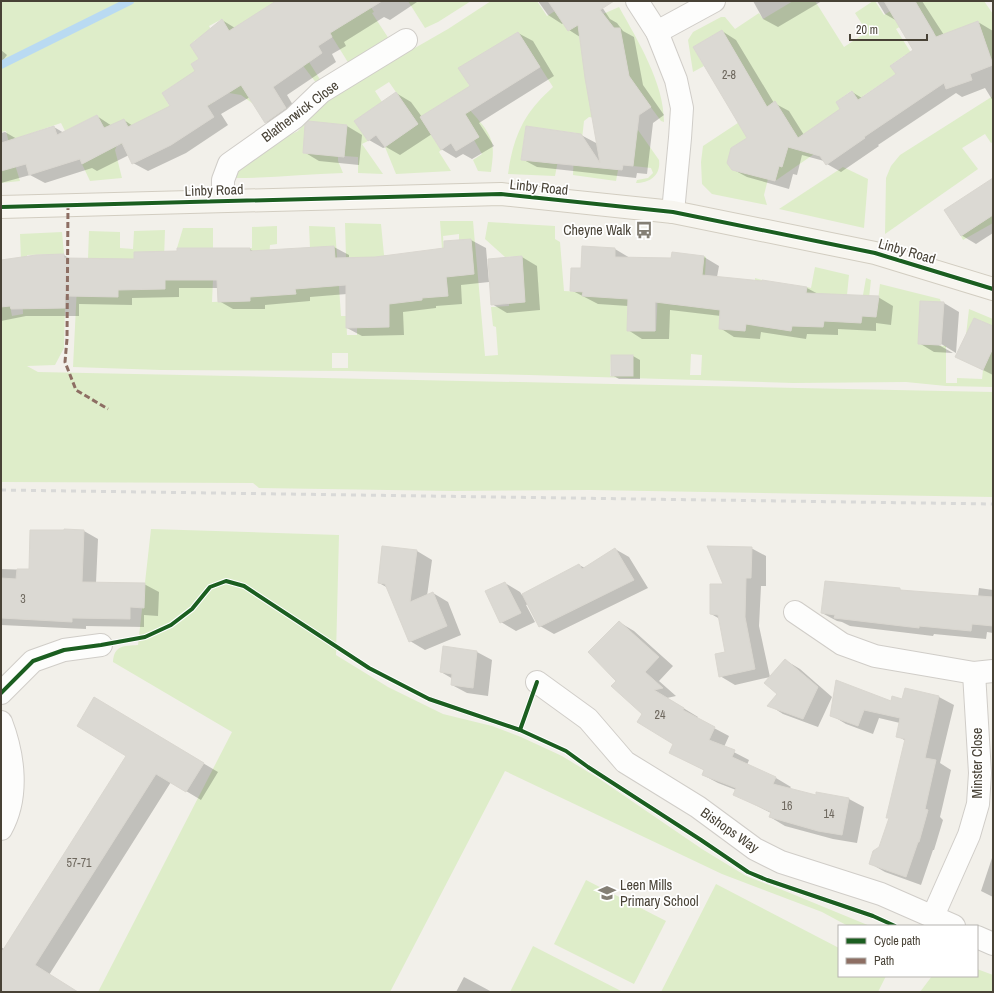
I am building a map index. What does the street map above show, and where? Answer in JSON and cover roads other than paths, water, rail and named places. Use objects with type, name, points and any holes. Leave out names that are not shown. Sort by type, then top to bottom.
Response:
[{"type":"street","points":[[637,1],[656,32],[676,80],[682,108],[672,212]]},
{"type":"street","points":[[656,32],[714,1]]},
{"type":"street","name":"Blatherwick Close","points":[[223,201],[222,180],[229,164],[294,118],[321,92],[406,40]]},
{"type":"street","name":"Linby Road","points":[[1,206],[501,194],[672,212],[875,253],[985,285],[993,289]]},
{"type":"street","name":"Minster Close","points":[[795,612],[842,644],[875,656],[984,672],[978,804],[969,835],[933,916]]},
{"type":"street","points":[[1,693],[33,661],[64,650],[101,645]]},
{"type":"street","name":"Bishops Way","points":[[537,682],[588,719],[625,762],[698,807],[755,849],[781,862],[880,894],[952,925]]},
{"type":"street","points":[[1,722],[7,738],[12,770],[12,786],[8,817],[1,829]]},
{"type":"street","points":[[978,936],[993,944]]},
{"type":"waterway","points":[[1,65],[130,1]]},
{"type":"railway","points":[[1,490],[993,504]]},
{"type":"place","name":"Cheyne Walk","points":[[644,230]]},
{"type":"place","name":"Leen Mills Primary School","points":[[607,893]]}]
